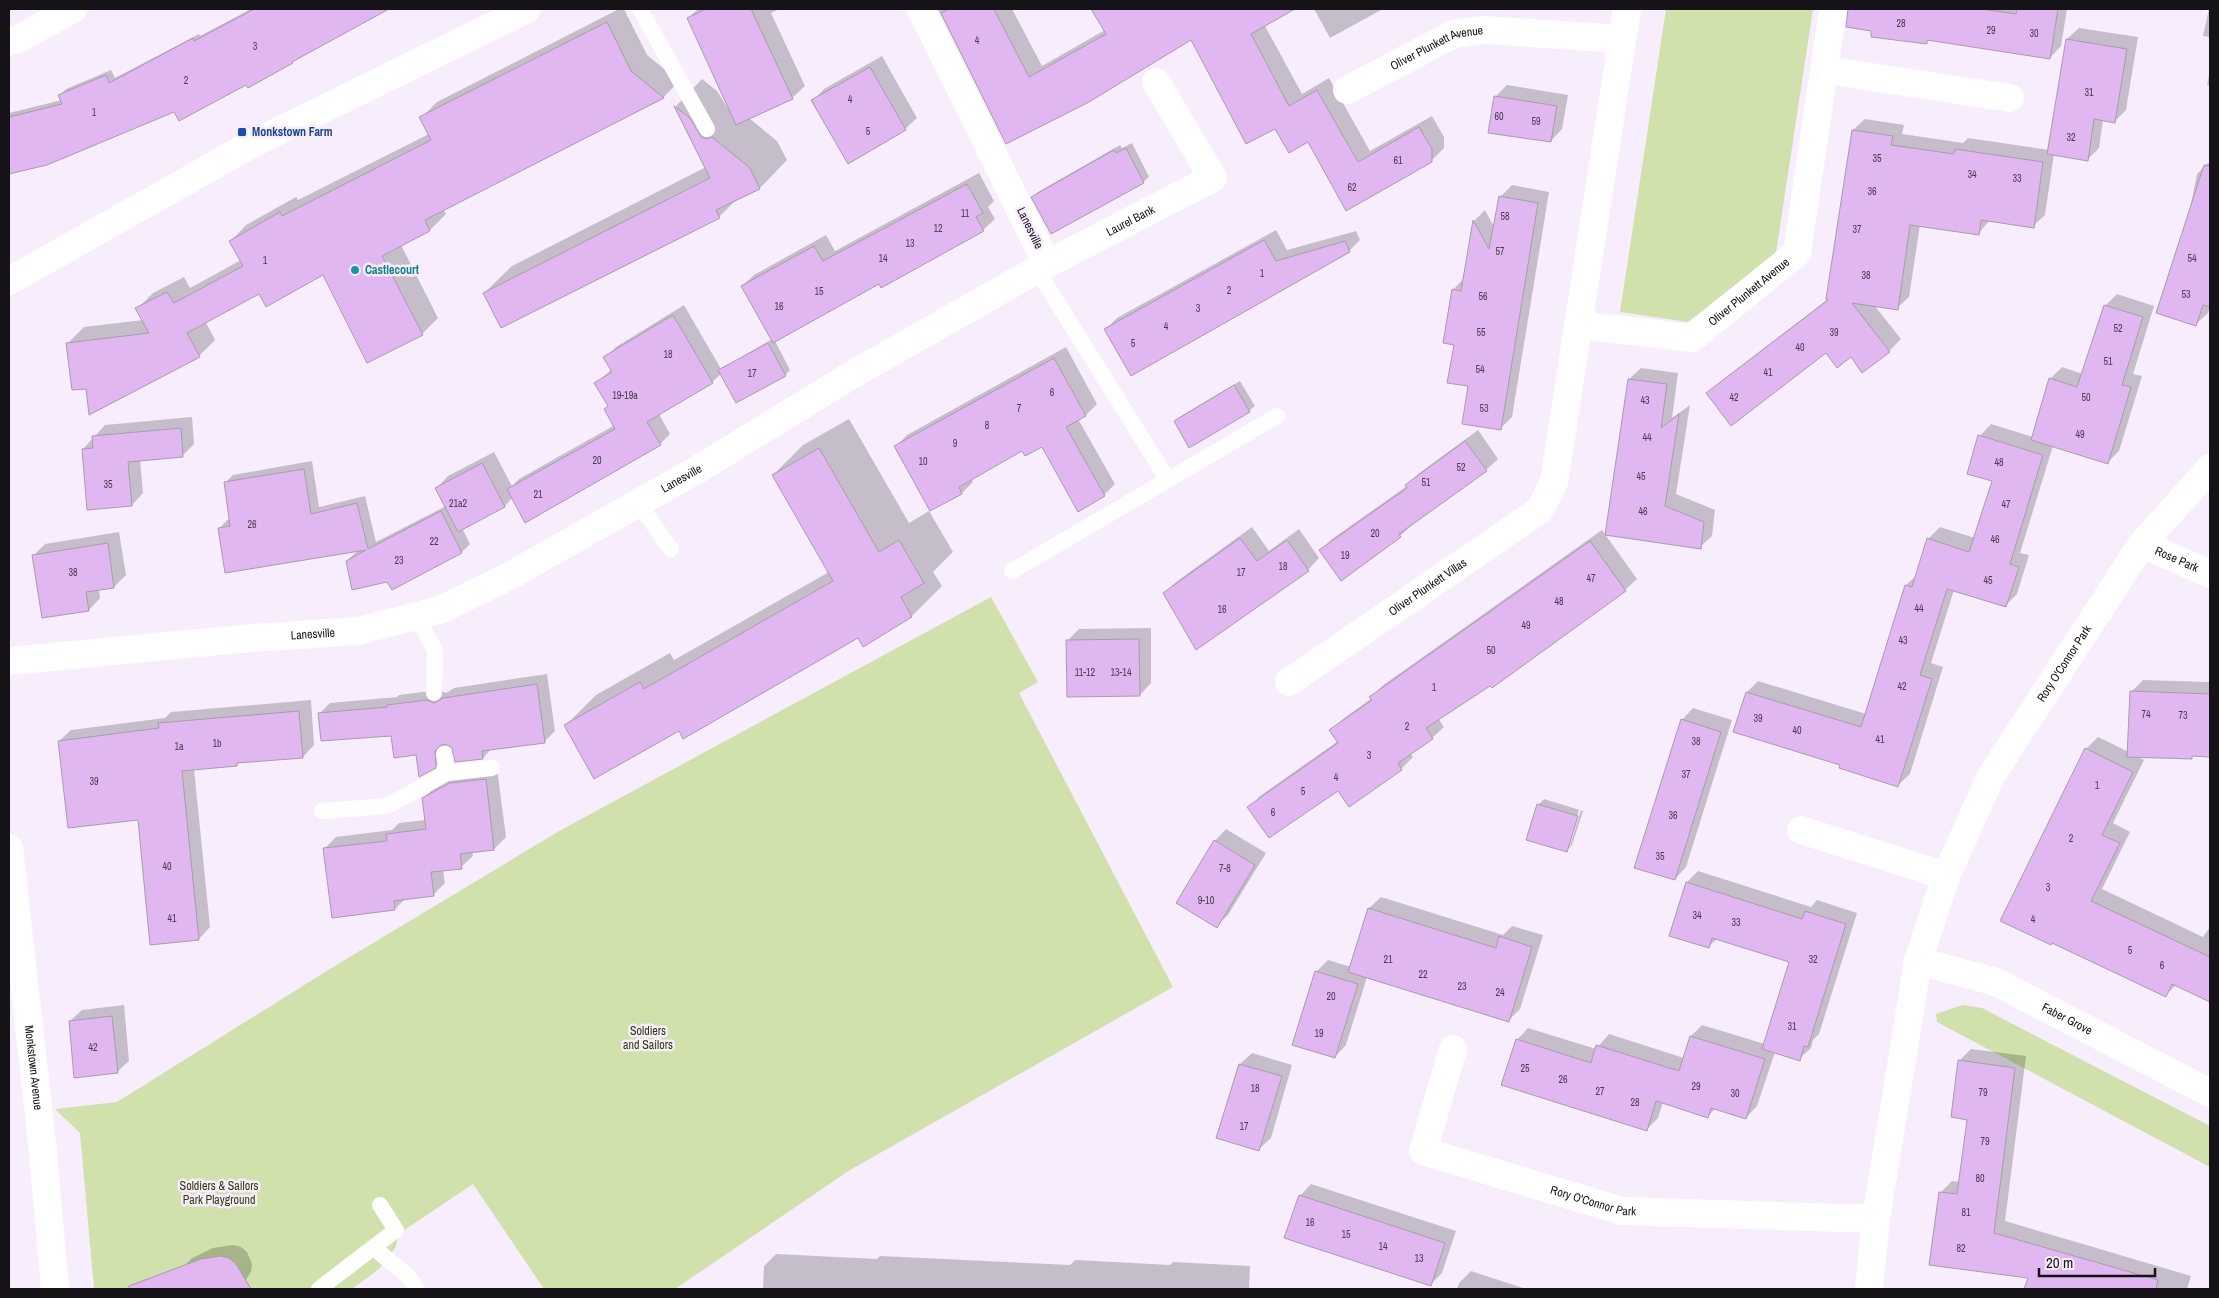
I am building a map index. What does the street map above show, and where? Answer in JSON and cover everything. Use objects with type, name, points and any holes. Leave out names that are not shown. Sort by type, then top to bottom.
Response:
[{"type":"street","points":[[9,42],[73,9]]},
{"type":"street","points":[[9,282],[252,144],[527,9]]},
{"type":"street","name":"Lanesville","points":[[9,660],[358,631],[440,610],[513,574],[700,468],[855,373],[1042,267],[921,9]]},
{"type":"street","points":[[1578,325],[1626,9]]},
{"type":"street","name":"Oliver Plunkett Avenue","points":[[1578,325],[1692,338],[1797,253],[1833,9]]},
{"type":"street","name":"Oliver Plunkett Avenue","points":[[1347,90],[1454,34],[1484,30],[1622,39]]},
{"type":"street","points":[[1824,70],[2010,98]]},
{"type":"street","name":"Laurel Bank","points":[[1042,267],[1213,178],[1156,82]]},
{"type":"street","name":"Oliver Plunkett Villas","points":[[1289,682],[1540,510],[1554,482],[1578,325]]},
{"type":"street","name":"Rory O'Connor Park","points":[[1869,1289],[1876,1220],[1918,961],[1946,876],[1991,776],[2142,544],[2210,468]]},
{"type":"street","name":"Rose Park","points":[[2142,544],[2210,574]]},
{"type":"street","points":[[1801,830],[1946,876]]},
{"type":"street","name":"Monkstown Avenue","points":[[9,848],[42,1143],[55,1289]]},
{"type":"street","name":"Faber Grove","points":[[1918,961],[1996,982],[2210,1093]]},
{"type":"street","name":"Rory O'Connor Park","points":[[1452,1049],[1423,1151],[1622,1211],[1876,1220]]},
{"type":"lane","points":[[640,9],[707,129]]},
{"type":"lane","points":[[1042,267],[1168,480]]},
{"type":"lane","points":[[1012,571],[1277,416]]},
{"type":"lane","points":[[638,503],[670,549]]},
{"type":"lane","points":[[416,616],[435,650],[434,693]]},
{"type":"lane","points":[[444,754],[447,773]]},
{"type":"lane","points":[[322,811],[387,806],[447,773],[492,768]]},
{"type":"lane","points":[[319,1289],[396,1230],[380,1205]]},
{"type":"lane","points":[[374,1248],[409,1277],[417,1289]]},
{"type":"green space","points":[[1666,9],[1813,9],[1776,253],[1688,322],[1620,312]]},
{"type":"green space","name":"Soldiers and Sailors","points":[[991,597],[1038,682],[1019,693],[1173,987],[850,1170],[675,1289],[544,1289],[473,1184],[400,1233],[395,1248],[379,1269],[352,1289],[94,1289],[80,1133],[55,1109],[117,1102],[333,967],[561,830]]},
{"type":"green space","points":[[1962,1005],[1982,1008],[2210,1126],[2210,1167],[1937,1022],[1936,1014]]},
{"type":"building","points":[[254,9],[389,9],[248,88],[246,85],[179,121],[174,112],[47,165],[9,174],[9,117],[62,104],[58,95],[106,75],[109,83],[193,38],[194,41]]},
{"type":"building","points":[[706,9],[751,9],[793,99],[736,125],[687,18]]},
{"type":"building","points":[[949,9],[994,9],[1029,77],[1106,34],[1091,9],[1295,9],[1251,34],[1289,106],[1317,90],[1358,162],[1419,127],[1432,149],[1432,162],[1346,211],[1308,142],[1289,153],[1275,129],[1246,144],[1191,40],[1089,102],[1006,144],[941,13]]},
{"type":"building","points":[[1848,9],[1982,9],[2016,14],[2017,9],[2058,9],[2050,59],[1927,40],[1927,44],[1871,37],[1871,31],[1846,27]]},
{"type":"building","points":[[607,22],[631,71],[664,98],[425,220],[430,231],[382,256],[423,335],[367,363],[323,275],[266,307],[259,294],[187,333],[200,357],[89,415],[86,389],[72,390],[66,343],[149,333],[135,308],[167,292],[174,303],[243,266],[229,241],[280,212],[282,216],[431,140],[419,117]]},
{"type":"building","points":[[2066,39],[2127,49],[2115,123],[2094,119],[2088,161],[2047,154]]},
{"type":"building","points":[[870,67],[906,130],[848,164],[811,100]]},
{"type":"building","points":[[1494,96],[1557,106],[1551,142],[1488,133]]},
{"type":"building","points":[[674,106],[690,118],[701,137],[707,139],[712,137],[750,168],[760,189],[716,210],[720,218],[501,328],[483,293],[710,178]]},
{"type":"building","points":[[1852,130],[1893,136],[1891,145],[1954,154],[1955,149],[2043,162],[2034,228],[1981,220],[1979,235],[1910,225],[1898,310],[1852,303],[1890,352],[1862,373],[1851,357],[1837,368],[1826,353],[1731,426],[1706,393],[1828,300],[1826,299]]},
{"type":"building","points":[[1126,148],[1144,183],[1051,234],[1031,197],[1114,150],[1116,153]]},
{"type":"building","points":[[2204,165],[2210,166],[2210,307],[2203,305],[2196,326],[2156,313]]},
{"type":"building","points":[[967,184],[983,213],[976,217],[984,231],[881,288],[879,284],[773,343],[741,286],[814,246],[823,261]]},
{"type":"building","points":[[1499,196],[1538,203],[1501,430],[1462,424],[1468,386],[1447,383],[1454,345],[1443,343],[1452,289],[1461,291],[1473,220],[1489,249]]},
{"type":"building","points":[[1264,240],[1276,261],[1345,241],[1350,252],[1131,376],[1104,329]]},
{"type":"building","points":[[2104,305],[2143,317],[2122,385],[2131,387],[2108,464],[2031,440],[2049,378],[2077,387]]},
{"type":"building","points":[[673,315],[713,383],[647,422],[661,445],[525,523],[507,489],[615,429],[604,409],[608,406],[594,383],[612,372],[603,357]]},
{"type":"building","points":[[768,343],[786,376],[736,403],[718,370]]},
{"type":"building","points":[[1054,358],[1086,416],[1066,427],[1105,496],[1078,512],[1042,447],[1025,456],[1022,451],[959,487],[962,494],[930,511],[894,446]]},
{"type":"building","points":[[1628,379],[1667,384],[1661,428],[1679,414],[1665,506],[1704,522],[1701,549],[1605,535]]},
{"type":"building","points":[[1234,385],[1250,412],[1189,448],[1174,421]]},
{"type":"building","points":[[181,428],[183,457],[128,462],[132,506],[87,510],[82,449],[93,448],[92,436]]},
{"type":"building","points":[[1978,435],[2043,455],[2010,564],[2019,567],[2006,607],[1947,589],[1920,675],[1932,679],[1898,787],[1839,768],[1840,765],[1733,732],[1746,692],[1861,727],[1905,585],[1912,587],[1927,538],[1969,552],[1992,481],[1967,474]]},
{"type":"building","points":[[1465,441],[1487,471],[1399,534],[1401,537],[1341,581],[1319,550],[1407,488],[1405,485]]},
{"type":"building","points":[[819,448],[879,552],[899,540],[924,583],[901,597],[912,617],[863,647],[858,638],[683,739],[679,731],[594,779],[564,725],[640,682],[644,689],[833,581],[772,475]]},
{"type":"building","points":[[482,463],[505,507],[458,532],[435,488]]},
{"type":"building","points":[[304,469],[311,514],[357,503],[368,549],[441,511],[462,553],[392,590],[387,582],[352,590],[346,561],[366,550],[225,573],[218,528],[230,526],[224,482]]},
{"type":"building","points":[[1240,538],[1257,561],[1287,540],[1309,571],[1196,650],[1163,593]]},
{"type":"building","points":[[1590,541],[1626,591],[1492,688],[1490,686],[1426,728],[1433,739],[1398,763],[1402,770],[1349,807],[1338,791],[1269,838],[1247,807],[1338,743],[1329,730],[1372,700],[1369,697]]},
{"type":"building","points":[[108,543],[114,588],[86,592],[89,611],[42,618],[32,555]]},
{"type":"building","points":[[1139,639],[1140,696],[1067,697],[1066,640]]},
{"type":"building","points":[[537,684],[545,743],[482,751],[483,759],[455,762],[452,748],[442,744],[435,751],[436,768],[419,777],[416,755],[394,758],[391,736],[321,741],[318,713],[387,707],[387,705],[427,700],[434,703],[443,698]]},
{"type":"building","points":[[2130,691],[2210,694],[2210,757],[2192,756],[2192,759],[2127,757]]},
{"type":"building","points":[[299,711],[303,758],[237,763],[237,766],[182,771],[199,940],[150,945],[138,820],[68,828],[58,741],[159,728],[158,723]]},
{"type":"building","points":[[1681,719],[1721,732],[1675,880],[1634,868]]},
{"type":"building","points":[[2085,748],[2133,772],[2102,835],[2120,843],[2091,901],[2210,957],[2210,1002],[2172,984],[2166,997],[2052,943],[2051,945],[2000,921]]},
{"type":"building","points":[[486,779],[494,850],[460,854],[462,869],[431,872],[434,896],[394,901],[395,910],[332,918],[323,848],[387,841],[386,834],[426,829],[422,798],[450,783]]},
{"type":"building","points":[[1537,804],[1578,816],[1567,852],[1526,840]]},
{"type":"building","points":[[1214,840],[1255,865],[1217,928],[1176,903]]},
{"type":"building","points":[[1686,882],[1802,919],[1805,911],[1846,924],[1808,1047],[1804,1046],[1800,1061],[1762,1049],[1789,962],[1712,938],[1709,948],[1669,936]]},
{"type":"building","points":[[1368,908],[1496,948],[1499,936],[1532,947],[1509,1022],[1348,972]]},
{"type":"building","points":[[1315,971],[1358,984],[1335,1058],[1292,1045]]},
{"type":"building","points":[[112,1016],[118,1073],[74,1078],[69,1021]]},
{"type":"building","points":[[1690,1036],[1765,1059],[1746,1119],[1711,1108],[1708,1118],[1656,1101],[1647,1131],[1501,1085],[1516,1039],[1591,1063],[1596,1045],[1679,1071]]},
{"type":"building","points":[[1958,1060],[2015,1068],[1994,1233],[2158,1280],[2156,1289],[2024,1289],[2028,1278],[1929,1265],[1939,1192],[1957,1194],[1967,1120],[1951,1117]]},
{"type":"building","points":[[1239,1064],[1282,1076],[1259,1151],[1216,1138]]},
{"type":"building","points":[[1299,1195],[1445,1243],[1431,1286],[1284,1238]]},
{"type":"building","points":[[221,1256],[229,1258],[236,1264],[251,1289],[129,1289],[129,1286],[201,1259]]},
{"type":"place","name":"Monkstown Farm","points":[[242,132]]},
{"type":"place","name":"Castlecourt","points":[[355,270]]},
{"type":"park label","name":"Soldiers & Sailors Park Playground","points":[[219,1193]]}]
